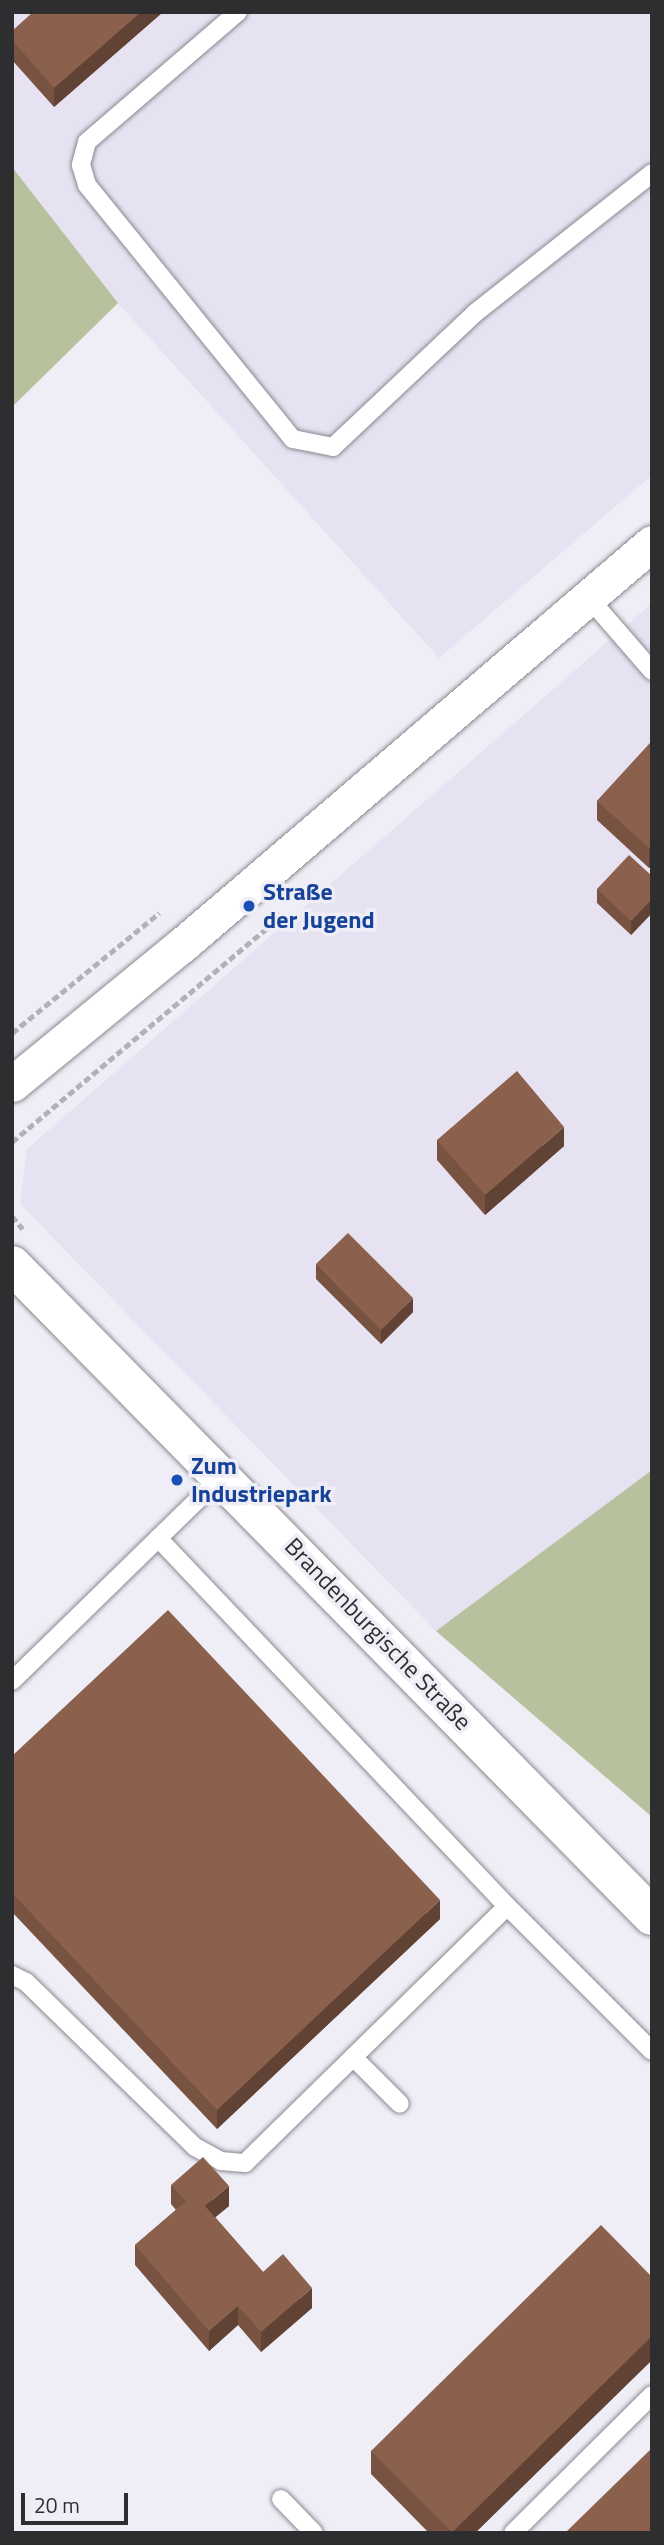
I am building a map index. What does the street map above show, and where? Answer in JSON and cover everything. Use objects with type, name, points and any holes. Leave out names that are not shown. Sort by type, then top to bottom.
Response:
[{"type":"street","points":[[12,1084],[202,929],[652,543]]},
{"type":"street","name":"Brandenburgische Straße","points":[[12,1265],[223,1475],[652,1916]]},
{"type":"lane","points":[[238,12],[88,142],[81,165],[87,185],[293,439],[333,447],[475,313],[652,173]]},
{"type":"lane","points":[[588,597],[652,671]]},
{"type":"lane","points":[[12,1681],[223,1475]]},
{"type":"lane","points":[[158,1538],[507,1906],[652,2051]]},
{"type":"lane","points":[[12,1975],[26,1982],[195,2147],[221,2161],[245,2163],[507,1906]]},
{"type":"lane","points":[[353,2057],[400,2104]]},
{"type":"lane","points":[[513,2533],[652,2395]]},
{"type":"lane","points":[[281,2499],[314,2533]]},
{"type":"shaded area","points":[[12,12],[652,12],[652,475],[439,658],[118,303],[12,167]]},
{"type":"shaded area","points":[[652,603],[652,1470],[436,1631],[20,1204],[27,1149]]},
{"type":"green space","points":[[12,167],[118,303],[12,407]]},
{"type":"green space","points":[[652,1470],[652,1817],[436,1631]]},
{"type":"building","points":[[33,12],[141,12],[54,88],[12,40],[12,31]]},
{"type":"building","points":[[652,741],[652,845],[649,848],[597,801]]},
{"type":"building","points":[[629,855],[652,876],[652,899],[631,921],[597,889]]},
{"type":"building","points":[[517,1071],[564,1127],[485,1195],[437,1140]]},
{"type":"building","points":[[348,1233],[413,1298],[381,1330],[316,1264]]},
{"type":"building","points":[[168,1610],[440,1900],[217,2110],[12,1893],[12,1756]]},
{"type":"building","points":[[203,2157],[229,2186],[205,2206],[263,2272],[283,2254],[312,2288],[261,2332],[238,2306],[209,2331],[135,2245],[186,2201],[171,2185]]},
{"type":"building","points":[[601,2225],[652,2277],[652,2336],[452,2532],[371,2451]]},
{"type":"building","points":[[652,2448],[652,2533],[565,2533]]},
{"type":"place","name":"Straße der Jugend","points":[[249,906]]},
{"type":"place","name":"Zum Industriepark","points":[[177,1480]]}]
